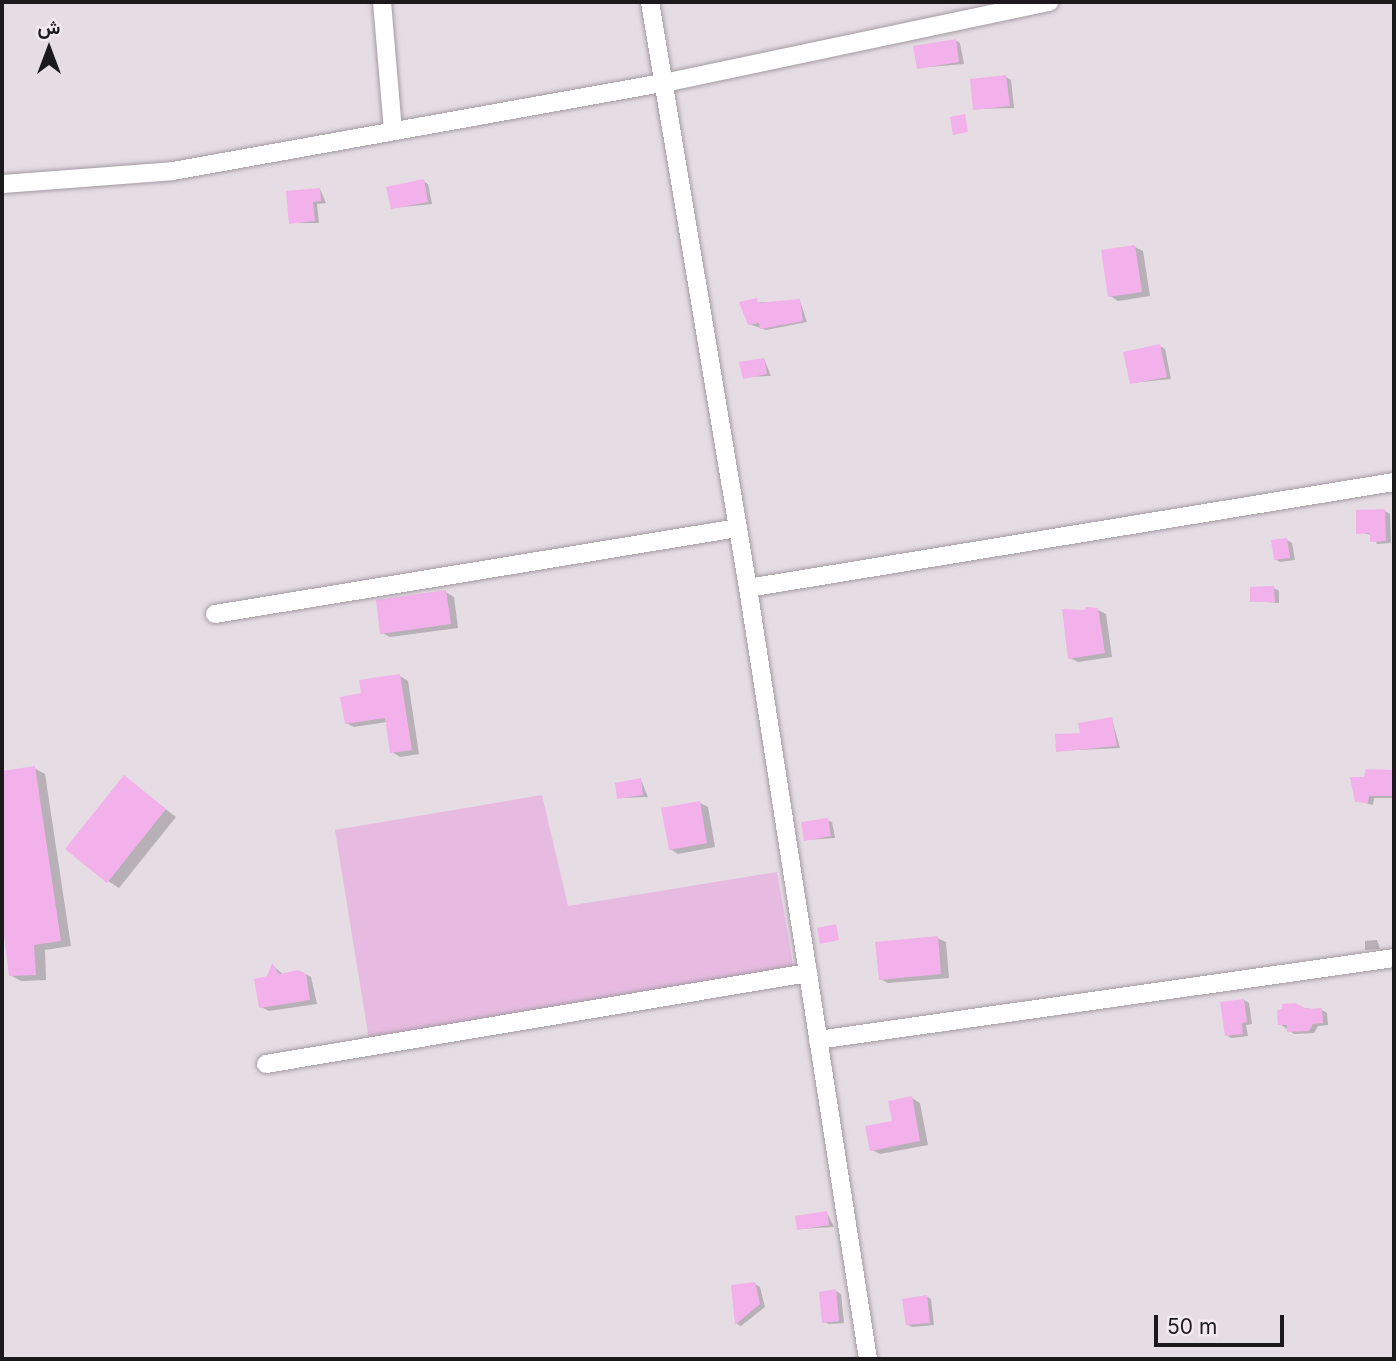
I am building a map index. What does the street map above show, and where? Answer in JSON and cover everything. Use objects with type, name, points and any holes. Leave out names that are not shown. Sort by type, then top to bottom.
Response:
[{"type":"street","points":[[382,2],[393,131]]},
{"type":"street","points":[[650,2],[748,588],[868,1359]]},
{"type":"street","points":[[2,184],[173,171],[664,83],[1050,2]]},
{"type":"street","points":[[748,588],[1394,482]]},
{"type":"street","points":[[215,614],[738,528]]},
{"type":"street","points":[[818,1040],[1394,958]]},
{"type":"street","points":[[266,1063],[808,973]]},
{"type":"shaded area","points":[[542,795],[568,906],[777,872],[795,975],[370,1046],[335,830]]},
{"type":"building","points":[[956,39],[959,62],[917,69],[913,46]]},
{"type":"building","points":[[1006,75],[1010,106],[973,110],[970,79]]},
{"type":"building","points":[[965,114],[968,132],[953,135],[950,117]]},
{"type":"building","points":[[424,179],[428,202],[391,209],[386,187]]},
{"type":"building","points":[[320,188],[321,201],[313,202],[315,221],[289,224],[286,191]]},
{"type":"building","points":[[1135,245],[1142,292],[1108,297],[1101,250]]},
{"type":"building","points":[[757,298],[758,303],[800,299],[803,321],[760,329],[759,323],[748,325],[739,302]]},
{"type":"building","points":[[1160,344],[1167,377],[1130,384],[1123,352]]},
{"type":"building","points":[[764,358],[767,374],[743,379],[739,362]]},
{"type":"building","points":[[1385,509],[1386,541],[1370,542],[1370,533],[1356,534],[1356,510]]},
{"type":"building","points":[[1287,538],[1290,558],[1274,560],[1271,540]]},
{"type":"building","points":[[1274,586],[1275,602],[1250,602],[1250,587]]},
{"type":"building","points":[[446,590],[451,624],[380,634],[376,600]]},
{"type":"building","points":[[1086,607],[1098,608],[1105,653],[1068,659],[1062,609],[1085,610]]},
{"type":"building","points":[[400,674],[412,750],[390,753],[385,718],[345,724],[340,697],[361,693],[359,680]]},
{"type":"building","points":[[1112,717],[1117,746],[1056,752],[1055,734],[1080,733],[1078,723]]},
{"type":"building","points":[[35,766],[61,941],[34,945],[36,975],[9,976],[2,917],[2,771]]},
{"type":"building","points":[[1366,769],[1394,770],[1394,796],[1369,796],[1368,803],[1355,802],[1350,777],[1364,777]]},
{"type":"building","points":[[124,775],[166,809],[107,883],[65,849]]},
{"type":"building","points":[[641,778],[643,795],[617,799],[615,783]]},
{"type":"building","points":[[700,801],[707,843],[669,850],[661,808]]},
{"type":"building","points":[[828,818],[831,836],[804,841],[801,822]]},
{"type":"building","points":[[836,924],[839,940],[820,944],[817,928]]},
{"type":"building","points":[[938,936],[941,974],[879,980],[875,942]]},
{"type":"building","points":[[272,963],[279,974],[298,970],[306,974],[310,1000],[259,1008],[254,979],[267,976]]},
{"type":"building","points":[[1244,999],[1247,1022],[1242,1023],[1243,1034],[1225,1036],[1220,1002]]},
{"type":"building","points":[[1295,1003],[1307,1009],[1322,1008],[1323,1023],[1313,1024],[1309,1031],[1287,1032],[1287,1025],[1278,1025],[1277,1010],[1282,1009],[1282,1004]]},
{"type":"building","points":[[912,1096],[920,1141],[870,1151],[865,1126],[892,1121],[888,1101]]},
{"type":"building","points":[[827,1211],[829,1225],[797,1230],[795,1216]]},
{"type":"building","points":[[755,1282],[760,1304],[735,1325],[731,1285]]},
{"type":"building","points":[[836,1289],[839,1321],[822,1323],[819,1292]]},
{"type":"building","points":[[927,1295],[930,1323],[906,1325],[902,1299]]}]
